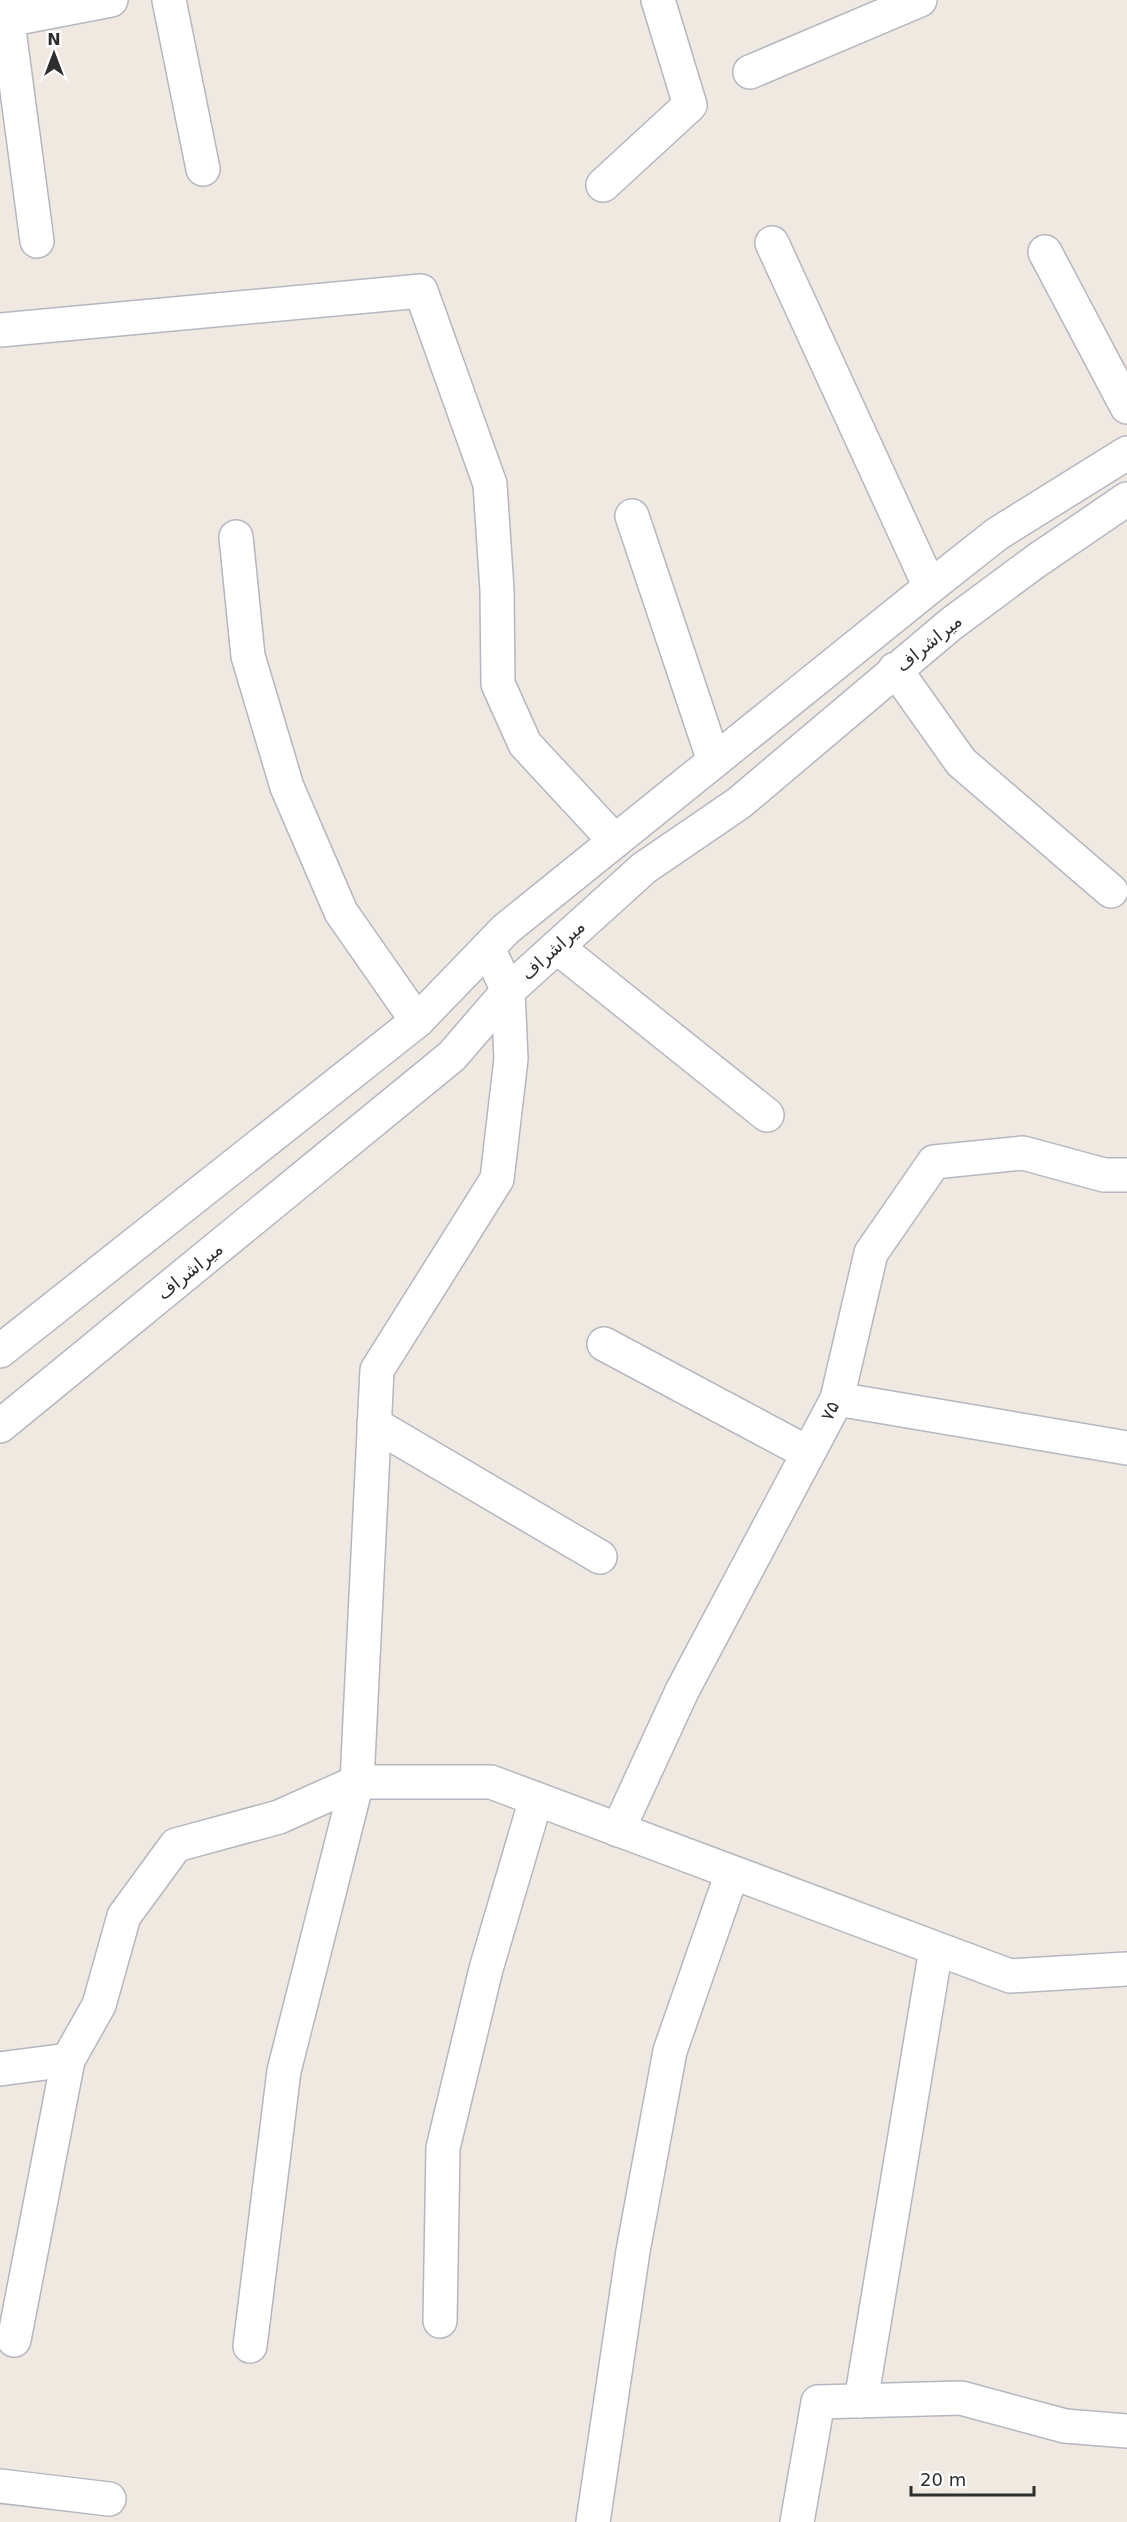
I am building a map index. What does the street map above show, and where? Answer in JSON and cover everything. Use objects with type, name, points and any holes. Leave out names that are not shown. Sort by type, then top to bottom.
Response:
[{"type":"street","points":[[37,241],[6,10],[111,0]]},
{"type":"street","points":[[169,0],[204,169]]},
{"type":"street","points":[[603,185],[690,105],[658,0]]},
{"type":"street","points":[[750,72],[920,0]]},
{"type":"street","points":[[772,243],[930,588]]},
{"type":"street","points":[[1045,252],[1127,407]]},
{"type":"street","points":[[0,330],[421,291],[490,484],[497,590],[498,684],[525,744],[615,841]]},
{"type":"street","points":[[0,1351],[417,1021],[506,929],[997,534],[1127,453]]},
{"type":"street","name":"میراشراف","points":[[0,1426],[452,1056],[508,991],[644,868],[739,802],[895,669],[1036,561],[1127,499]]},
{"type":"street","points":[[632,516],[714,761]]},
{"type":"street","points":[[236,537],[248,656],[287,787],[341,912],[417,1021]]},
{"type":"street","points":[[895,669],[961,762],[1111,891]]},
{"type":"street","points":[[557,947],[766,1115]]},
{"type":"street","points":[[250,2346],[284,2071],[357,1782],[377,1370],[497,1179],[511,1059],[508,991],[488,948]]},
{"type":"street","name":"۷۵","points":[[618,1830],[682,1691],[837,1399],[871,1253],[934,1162],[1023,1153],[1104,1175],[1127,1175]]},
{"type":"street","points":[[604,1344],[808,1453]]},
{"type":"street","points":[[837,1399],[1127,1448]]},
{"type":"street","points":[[374,1424],[600,1557]]},
{"type":"street","points":[[14,2340],[68,2060],[99,2005],[124,1916],[176,1845],[279,1817],[357,1782],[491,1782],[1010,1976],[1127,1969]]},
{"type":"street","points":[[440,2321],[443,2148],[486,1970],[536,1799]]},
{"type":"street","points":[[593,2522],[633,2252],[670,2051],[732,1872]]},
{"type":"street","points":[[861,2401],[936,1949]]},
{"type":"street","points":[[0,2069],[68,2060]]},
{"type":"street","points":[[797,2522],[818,2402],[961,2398],[1065,2426],[1127,2431]]},
{"type":"street","points":[[0,2486],[109,2499]]}]
